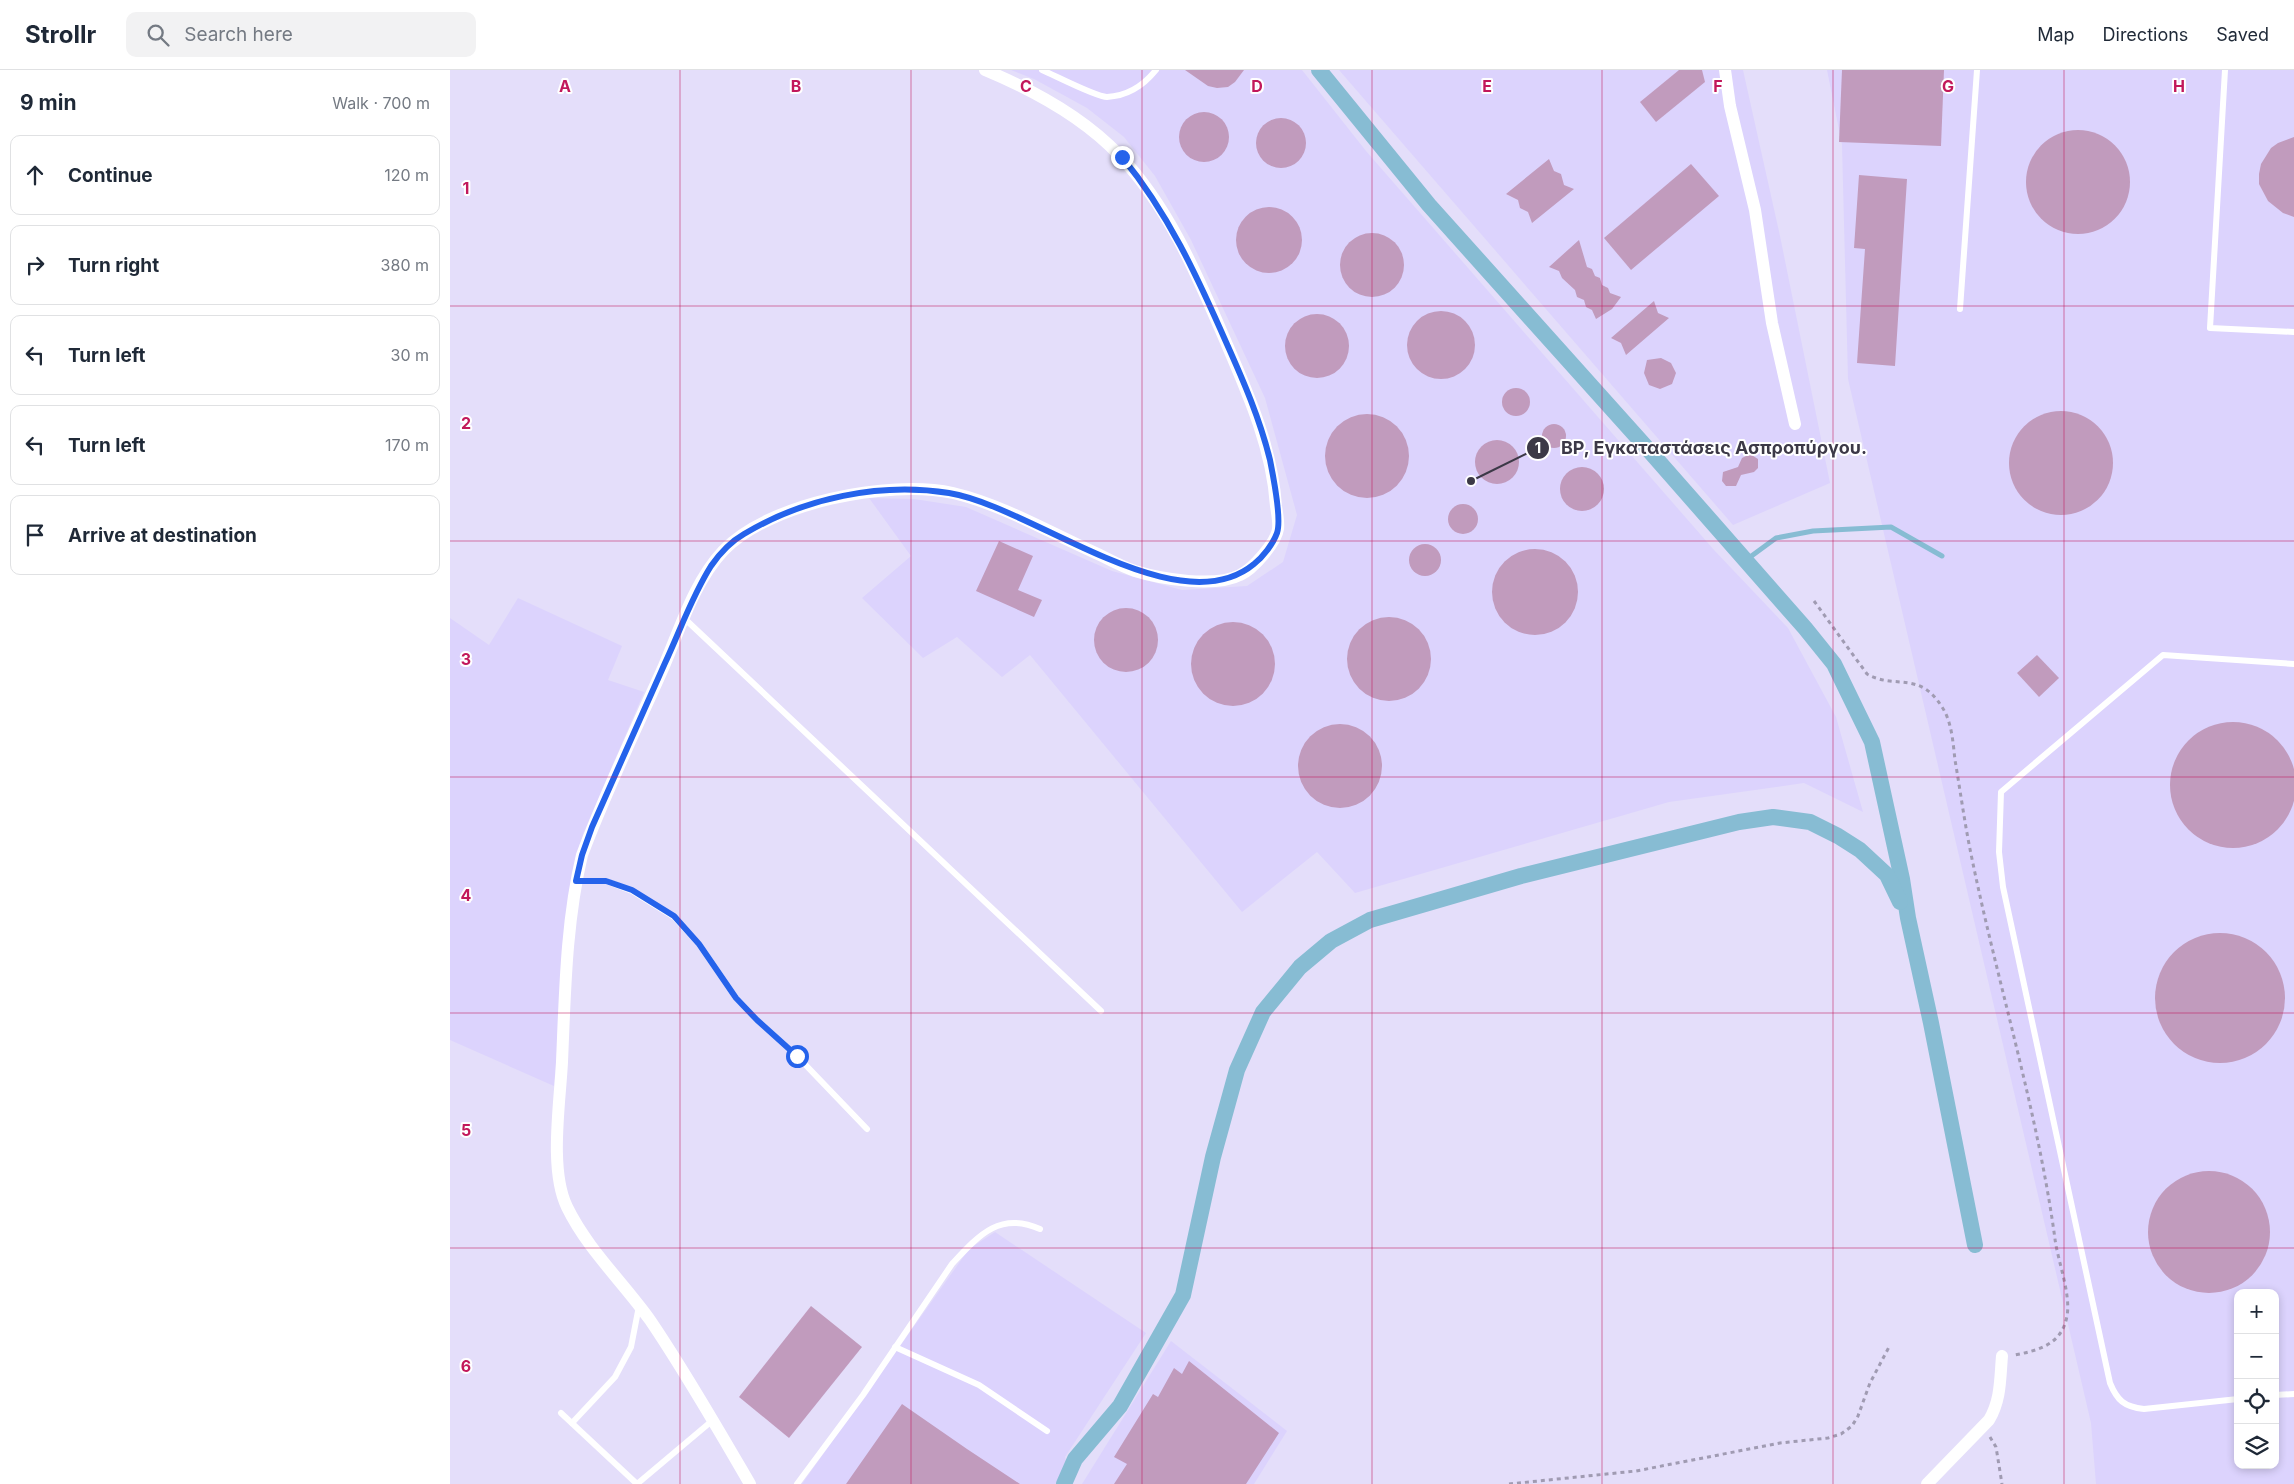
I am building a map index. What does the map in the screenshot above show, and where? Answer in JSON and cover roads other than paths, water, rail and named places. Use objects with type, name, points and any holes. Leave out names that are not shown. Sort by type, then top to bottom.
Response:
[{"type":"street","points":[[750,1484],[713,1420],[649,1318],[608,1268],[566,1206],[556,1149],[567,963],[576,881],[582,855],[592,827],[709,569],[731,542],[783,514],[828,499],[871,491],[907,490],[951,493],[1000,509],[1134,571],[1175,580],[1217,581],[1240,576],[1262,557],[1278,531],[1274,481],[1264,438],[1206,296],[1162,211],[1128,164],[1099,135],[1034,94],[985,70]]},
{"type":"street","points":[[1725,70],[1730,106],[1755,210],[1772,323],[1796,424]]},
{"type":"street","points":[[1927,1484],[1989,1420],[1998,1401],[2002,1356]]},
{"type":"lane","points":[[1042,70],[1105,97],[1122,94],[1144,85],[1156,70]]},
{"type":"lane","points":[[1960,309],[1977,70]]},
{"type":"lane","points":[[2225,70],[2210,328],[2294,332]]},
{"type":"lane","points":[[685,619],[1101,1012]]},
{"type":"lane","points":[[2234,1399],[2128,1408],[2115,1397],[2110,1382],[2002,887],[1999,852],[2001,792],[2163,655],[2294,664]]},
{"type":"lane","points":[[576,881],[606,881],[632,890],[674,916],[699,944],[736,998],[797,1056],[868,1129]]},
{"type":"lane","points":[[797,1484],[952,1264],[986,1232],[1007,1222],[1024,1222],[1040,1229]]},
{"type":"lane","points":[[572,1423],[615,1376],[631,1346],[639,1306]]},
{"type":"lane","points":[[895,1347],[979,1385],[1047,1431]]},
{"type":"lane","points":[[2279,1396],[2294,1394]]},
{"type":"lane","points":[[561,1412],[637,1484],[713,1420]]},
{"type":"waterway","points":[[1319,70],[1429,205],[1646,447],[1805,628],[1834,664],[1872,742],[1902,879],[1908,918],[1975,1245]]},
{"type":"waterway","points":[[1746,560],[1776,538],[1813,531],[1891,527],[1942,556]]},
{"type":"waterway","points":[[1064,1484],[1075,1459],[1120,1406],[1183,1295],[1213,1157],[1237,1070],[1263,1012],[1300,967],[1331,941],[1370,920],[1521,876],[1739,822],[1773,817],[1810,822],[1860,850],[1887,875],[1900,902]]},
{"type":"place","name":"BP, Εγκαταστάσεις Ασπροπύργου.","points":[[1471,481]]}]
